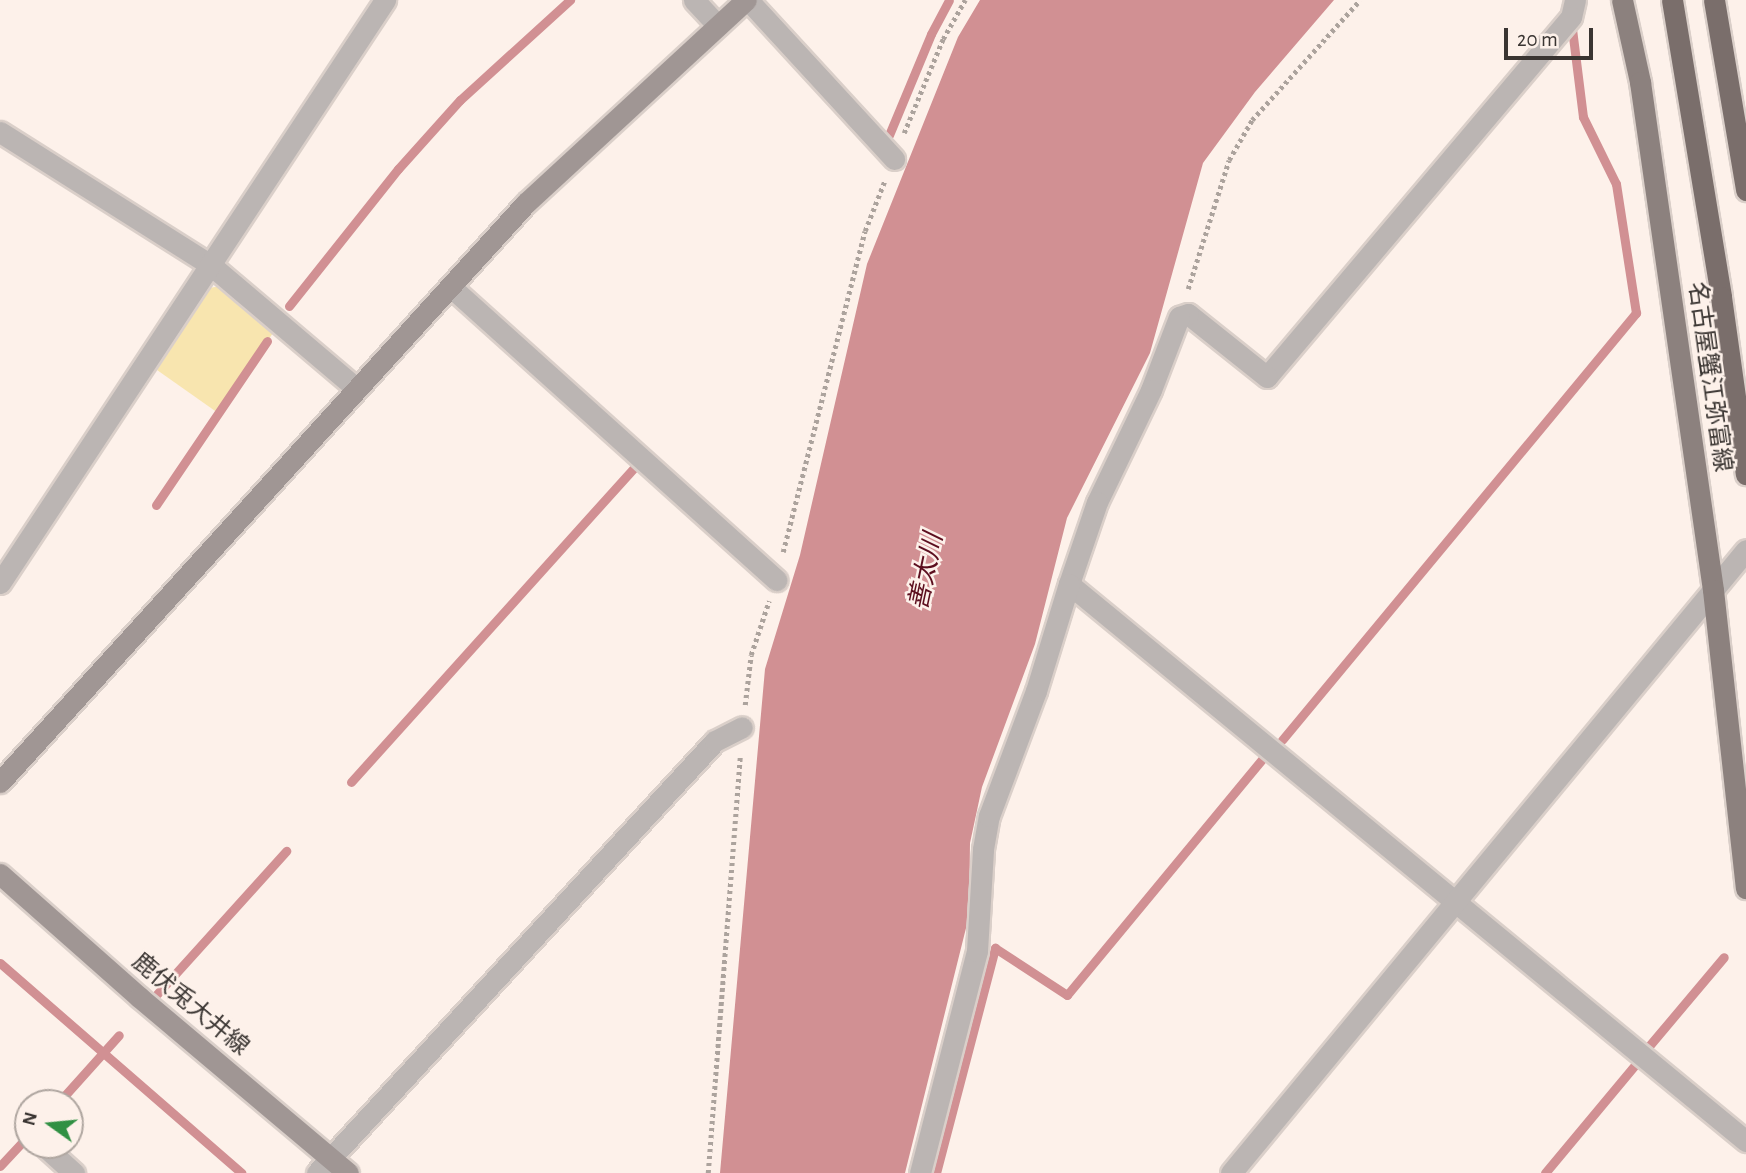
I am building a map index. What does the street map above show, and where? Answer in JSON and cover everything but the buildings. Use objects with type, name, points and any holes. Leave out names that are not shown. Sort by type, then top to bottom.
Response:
[{"type":"highway","points":[[1672,0],[1719,284],[1746,474]]},
{"type":"highway","points":[[1714,0],[1746,190]]},
{"type":"main road","name":"名古屋蟹江弥富線","points":[[1622,0],[1640,82],[1713,590],[1746,888]]},
{"type":"street","points":[[0,583],[212,266],[385,0]]},
{"type":"street","points":[[694,0],[718,26]]},
{"type":"street","points":[[0,782],[526,203],[747,0],[894,159]]},
{"type":"street","points":[[920,1173],[977,951],[983,849],[989,816],[1036,691],[1097,502],[1152,390],[1179,317],[1188,314],[1267,377],[1571,16],[1575,0]]},
{"type":"street","points":[[0,132],[212,266],[356,388]]},
{"type":"street","points":[[451,287],[776,580]]},
{"type":"street","points":[[1231,1173],[1746,550]]},
{"type":"street","points":[[1069,584],[1746,1141]]},
{"type":"street","points":[[324,1166],[715,741],[742,727]]},
{"type":"street","name":"鹿伏兎大井線","points":[[0,874],[324,1166],[348,1173]]},
{"type":"street","points":[[58,1159],[74,1173]]},
{"type":"path","points":[[708,1173],[742,727],[751,655],[776,580],[865,231],[943,38],[965,0]]},
{"type":"path","points":[[1179,317],[1229,160],[1240,140],[1252,120],[1360,0]]},
{"type":"shaded area","points":[[221,286],[273,333],[218,413],[157,370],[209,288]]},
{"type":"water","name":"善太川","points":[[980,0],[1334,0],[1255,92],[1203,163],[1150,353],[1067,518],[1035,644],[982,787],[970,843],[969,916],[905,1173],[720,1173],[765,669],[800,555],[867,264],[958,37]]},
{"type":"waterway","points":[[289,306],[398,169],[460,100],[570,0]]},
{"type":"waterway","points":[[889,135],[931,34],[949,0]]},
{"type":"waterway","points":[[1282,740],[1636,313],[1616,184],[1583,117],[1572,29]]},
{"type":"waterway","points":[[156,505],[267,341]]},
{"type":"waterway","points":[[351,782],[634,468]]},
{"type":"waterway","points":[[936,1173],[995,948],[1067,995],[1264,757]]},
{"type":"waterway","points":[[157,994],[286,851]]},
{"type":"waterway","points":[[1649,1046],[1724,957]]},
{"type":"waterway","points":[[0,963],[242,1173]]},
{"type":"waterway","points":[[71,1089],[119,1035]]},
{"type":"waterway","points":[[1545,1173],[1635,1065]]},
{"type":"waterway","points":[[0,1166],[14,1151]]}]
